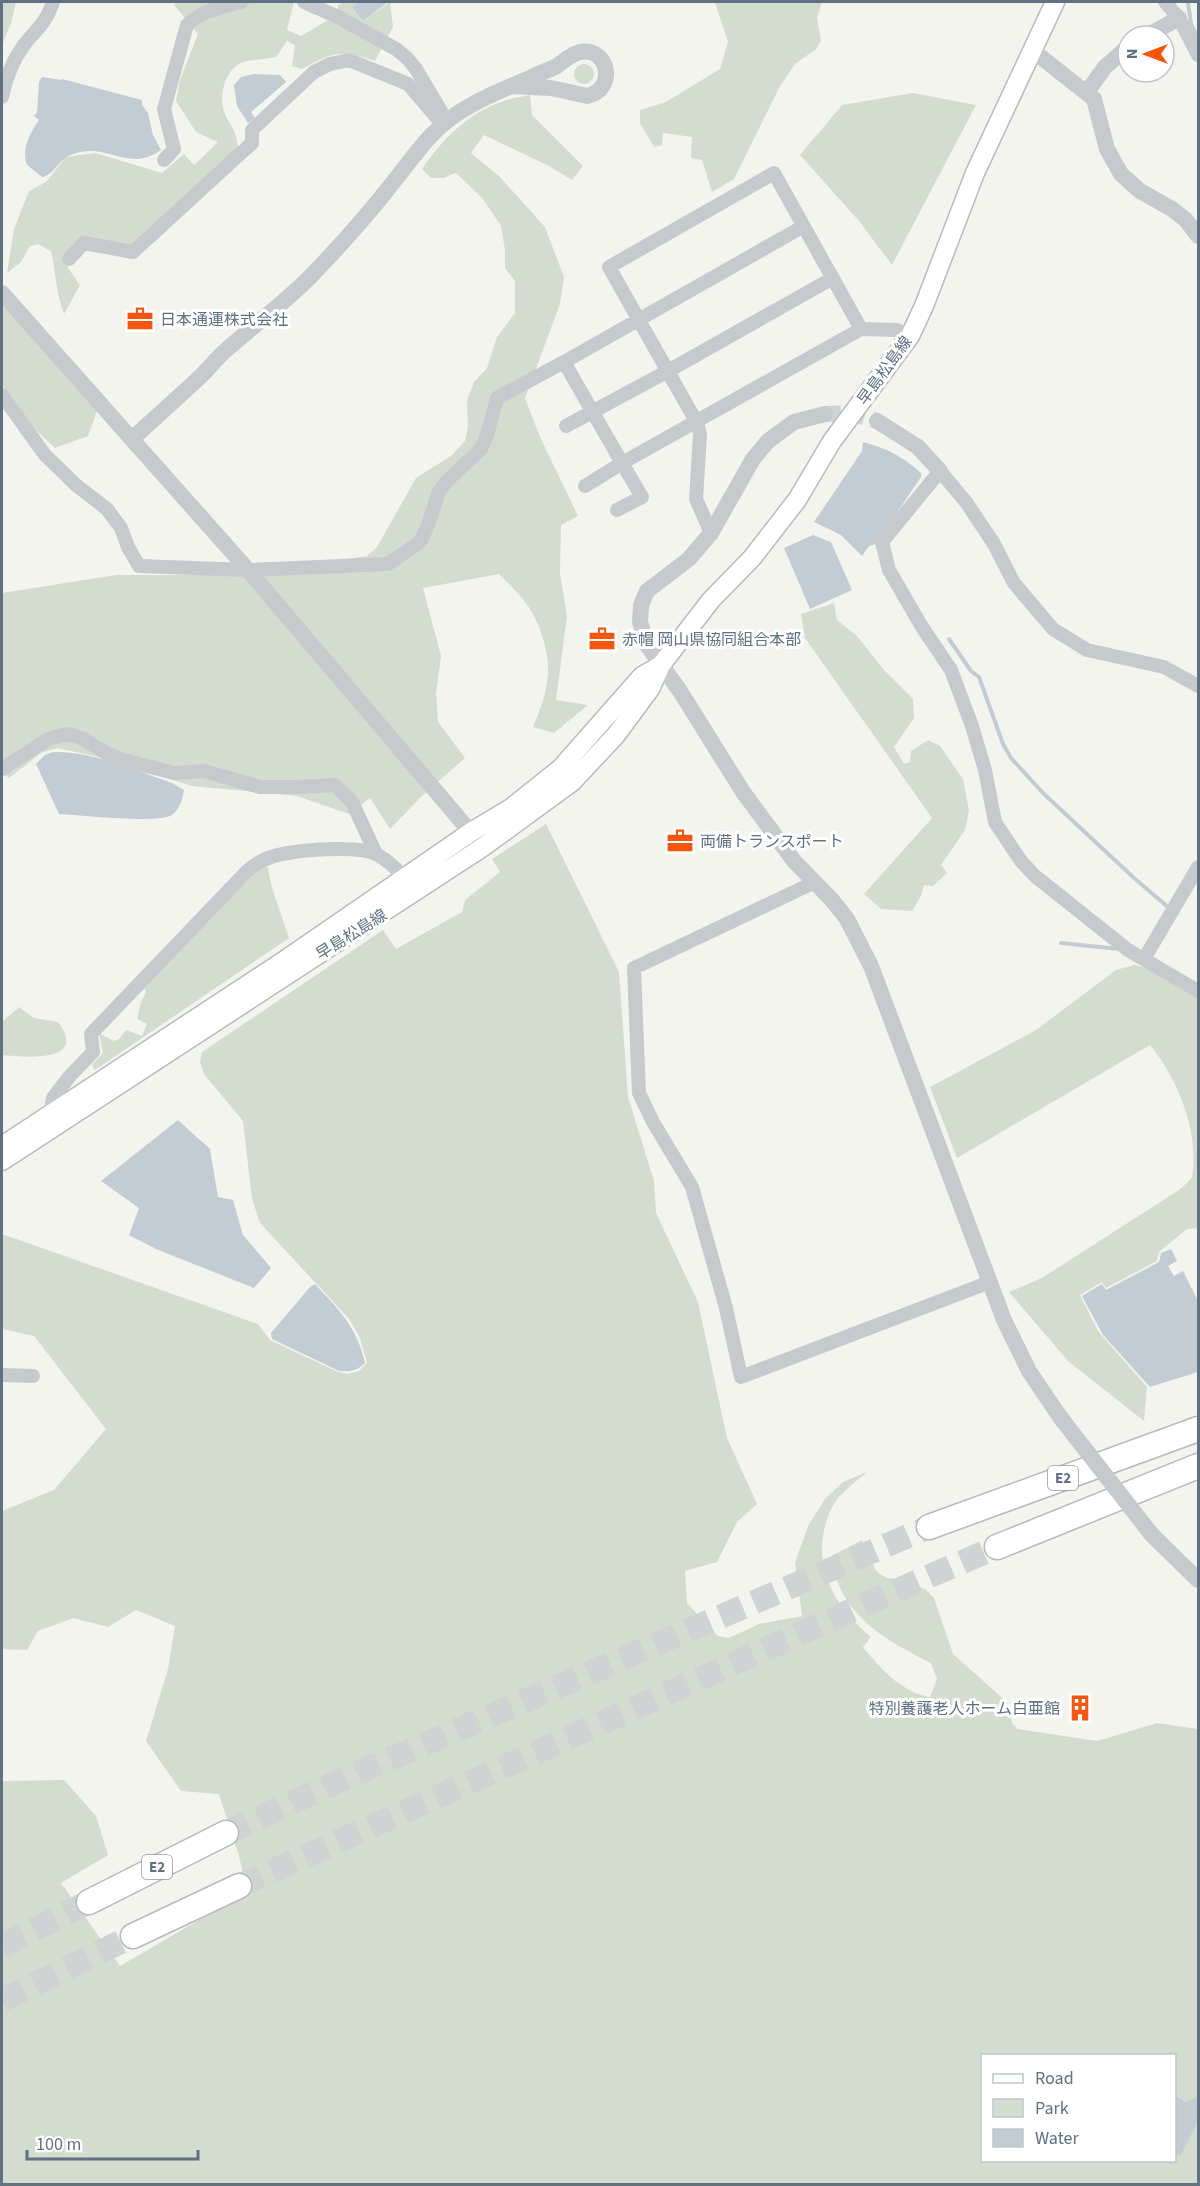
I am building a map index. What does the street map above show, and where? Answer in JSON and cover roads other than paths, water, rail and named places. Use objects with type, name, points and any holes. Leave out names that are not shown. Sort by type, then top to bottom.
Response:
[{"type":"highway","name":"E2","points":[[929,1527],[1198,1429]]},
{"type":"highway","name":"E2","points":[[997,1547],[1198,1466]]},
{"type":"highway","name":"E2","points":[[89,1902],[226,1833]]},
{"type":"highway","points":[[133,1936],[239,1886]]},
{"type":"main road","name":"早島松島線","points":[[2,1161],[483,847],[572,782],[616,735],[650,689],[661,665],[711,600],[752,558],[797,500],[832,441],[910,336],[975,173],[1054,2]]},
{"type":"main road","name":"早島松島線","points":[[2,1146],[282,962],[471,832],[511,808],[561,768],[642,676],[661,665]]},
{"type":"street","points":[[2,97],[13,62],[47,19],[53,2]]},
{"type":"street","points":[[164,160],[174,149],[164,109],[187,25],[204,14],[242,2]]},
{"type":"street","points":[[304,2],[336,16],[396,49],[407,58],[416,69],[445,123]]},
{"type":"street","points":[[1165,2],[1179,18],[1198,55]]},
{"type":"street","points":[[1168,24],[1179,18]]},
{"type":"street","points":[[1032,50],[1094,99],[1107,149],[1121,174],[1140,191],[1179,214],[1198,236]]},
{"type":"street","points":[[133,438],[222,354],[310,277],[358,226],[445,123],[474,103],[511,86],[548,71],[578,52],[587,51],[597,55],[605,67],[606,79],[602,88],[587,96],[551,88],[511,86]]},
{"type":"street","points":[[1088,92],[1105,67],[1116,57]]},
{"type":"street","points":[[69,259],[84,243],[133,252],[252,143],[252,130],[314,72],[330,64],[349,60],[408,84],[445,123]]},
{"type":"street","points":[[711,533],[696,500],[700,434],[697,423],[609,267],[774,173],[861,329]]},
{"type":"street","points":[[2,395],[45,455],[76,485],[107,509],[121,528],[128,547],[139,566],[248,570],[388,564],[420,542],[439,491],[481,449],[488,435],[497,398],[640,320],[804,226]]},
{"type":"street","points":[[566,426],[833,278]]},
{"type":"street","points":[[2,293],[248,570],[483,847]]},
{"type":"street","points":[[585,486],[861,329],[897,330],[910,336]]},
{"type":"street","points":[[564,362],[642,497],[617,510]]},
{"type":"street","points":[[825,414],[795,422],[768,441],[749,465],[711,533],[689,559],[647,591],[641,605],[640,622],[647,645],[680,691],[743,792],[794,861],[832,900],[860,940],[990,1282],[1016,1347],[1033,1379],[1152,1535],[1198,1580]]},
{"type":"street","points":[[877,421],[918,447],[940,471],[966,502],[994,544],[1014,583],[1053,629],[1087,650],[1164,667],[1198,686]]},
{"type":"street","points":[[940,471],[882,542],[889,570],[922,627],[951,670],[972,726],[985,770],[995,822],[1021,861],[1035,876],[1128,950],[1198,991]]},
{"type":"street","points":[[2,769],[48,740],[67,734],[82,738],[106,753],[123,760],[174,773],[204,771],[260,787],[298,788],[335,785],[352,802],[376,854]]},
{"type":"street","points":[[50,1113],[53,1098],[93,1052],[91,1034],[252,867],[273,856],[351,850],[376,854],[393,865],[415,893]]},
{"type":"street","points":[[1144,959],[1198,867]]},
{"type":"street","points":[[815,882],[634,968],[639,1092],[653,1122],[692,1187],[726,1308],[741,1377],[990,1282]]},
{"type":"street","points":[[2,1375],[33,1376]]},
{"type":"water","points":[[359,2],[388,2],[363,21],[352,7]]},
{"type":"water","points":[[254,74],[280,75],[286,82],[251,112],[255,118],[248,123],[237,106],[234,85],[241,77]]},
{"type":"water","points":[[42,77],[62,79],[142,100],[142,105],[148,113],[153,135],[161,150],[140,159],[130,159],[102,152],[80,152],[66,157],[51,173],[42,177],[27,165],[25,153],[30,136],[39,120],[34,116],[37,112],[39,82]]},
{"type":"water","points":[[863,442],[887,450],[908,462],[921,473],[921,477],[876,544],[869,546],[862,556],[841,535],[814,522],[862,451]]},
{"type":"water","points":[[813,535],[831,542],[852,590],[810,609],[784,548]]},
{"type":"water","points":[[53,752],[98,758],[172,783],[184,790],[182,801],[172,815],[164,818],[136,819],[59,814],[36,764],[45,755]]},
{"type":"water","points":[[178,1120],[210,1149],[218,1197],[233,1200],[243,1235],[271,1268],[254,1288],[156,1249],[129,1235],[139,1208],[101,1181]]},
{"type":"water","points":[[1171,1249],[1177,1261],[1168,1266],[1174,1276],[1183,1271],[1198,1301],[1198,1372],[1150,1387],[1103,1335],[1082,1296],[1102,1284],[1106,1290],[1159,1262],[1161,1253]]},
{"type":"water","points":[[315,1284],[352,1329],[362,1350],[365,1363],[362,1366],[350,1371],[339,1371],[272,1339],[271,1333]]},
{"type":"water","points":[[1176,2096],[1185,2102],[1198,2097],[1198,2121],[1181,2155],[1176,2156]]},
{"type":"waterway","points":[[1188,2],[1191,24],[1198,38]]},
{"type":"waterway","points":[[949,639],[971,671],[979,677],[1003,744],[1011,758],[1043,793],[1168,907]]},
{"type":"waterway","points":[[1061,943],[1119,949]]},
{"type":"tunnel","points":[[825,414],[851,413],[877,421]]},
{"type":"tunnel","points":[[226,1833],[348,1777],[929,1527]]},
{"type":"tunnel","points":[[239,1886],[997,1547]]},
{"type":"tunnel","points":[[2,1946],[89,1902]]},
{"type":"tunnel","points":[[2,2000],[133,1936]]},
{"type":"place","name":"日本通運株式会社","points":[[140,319]]},
{"type":"place","name":"赤帽 岡山県協同組合本部","points":[[602,639]]},
{"type":"place","name":"両備トランスポート","points":[[680,841]]},
{"type":"place","name":"特別養護老人ホーム白亜館","points":[[1080,1708]]}]
